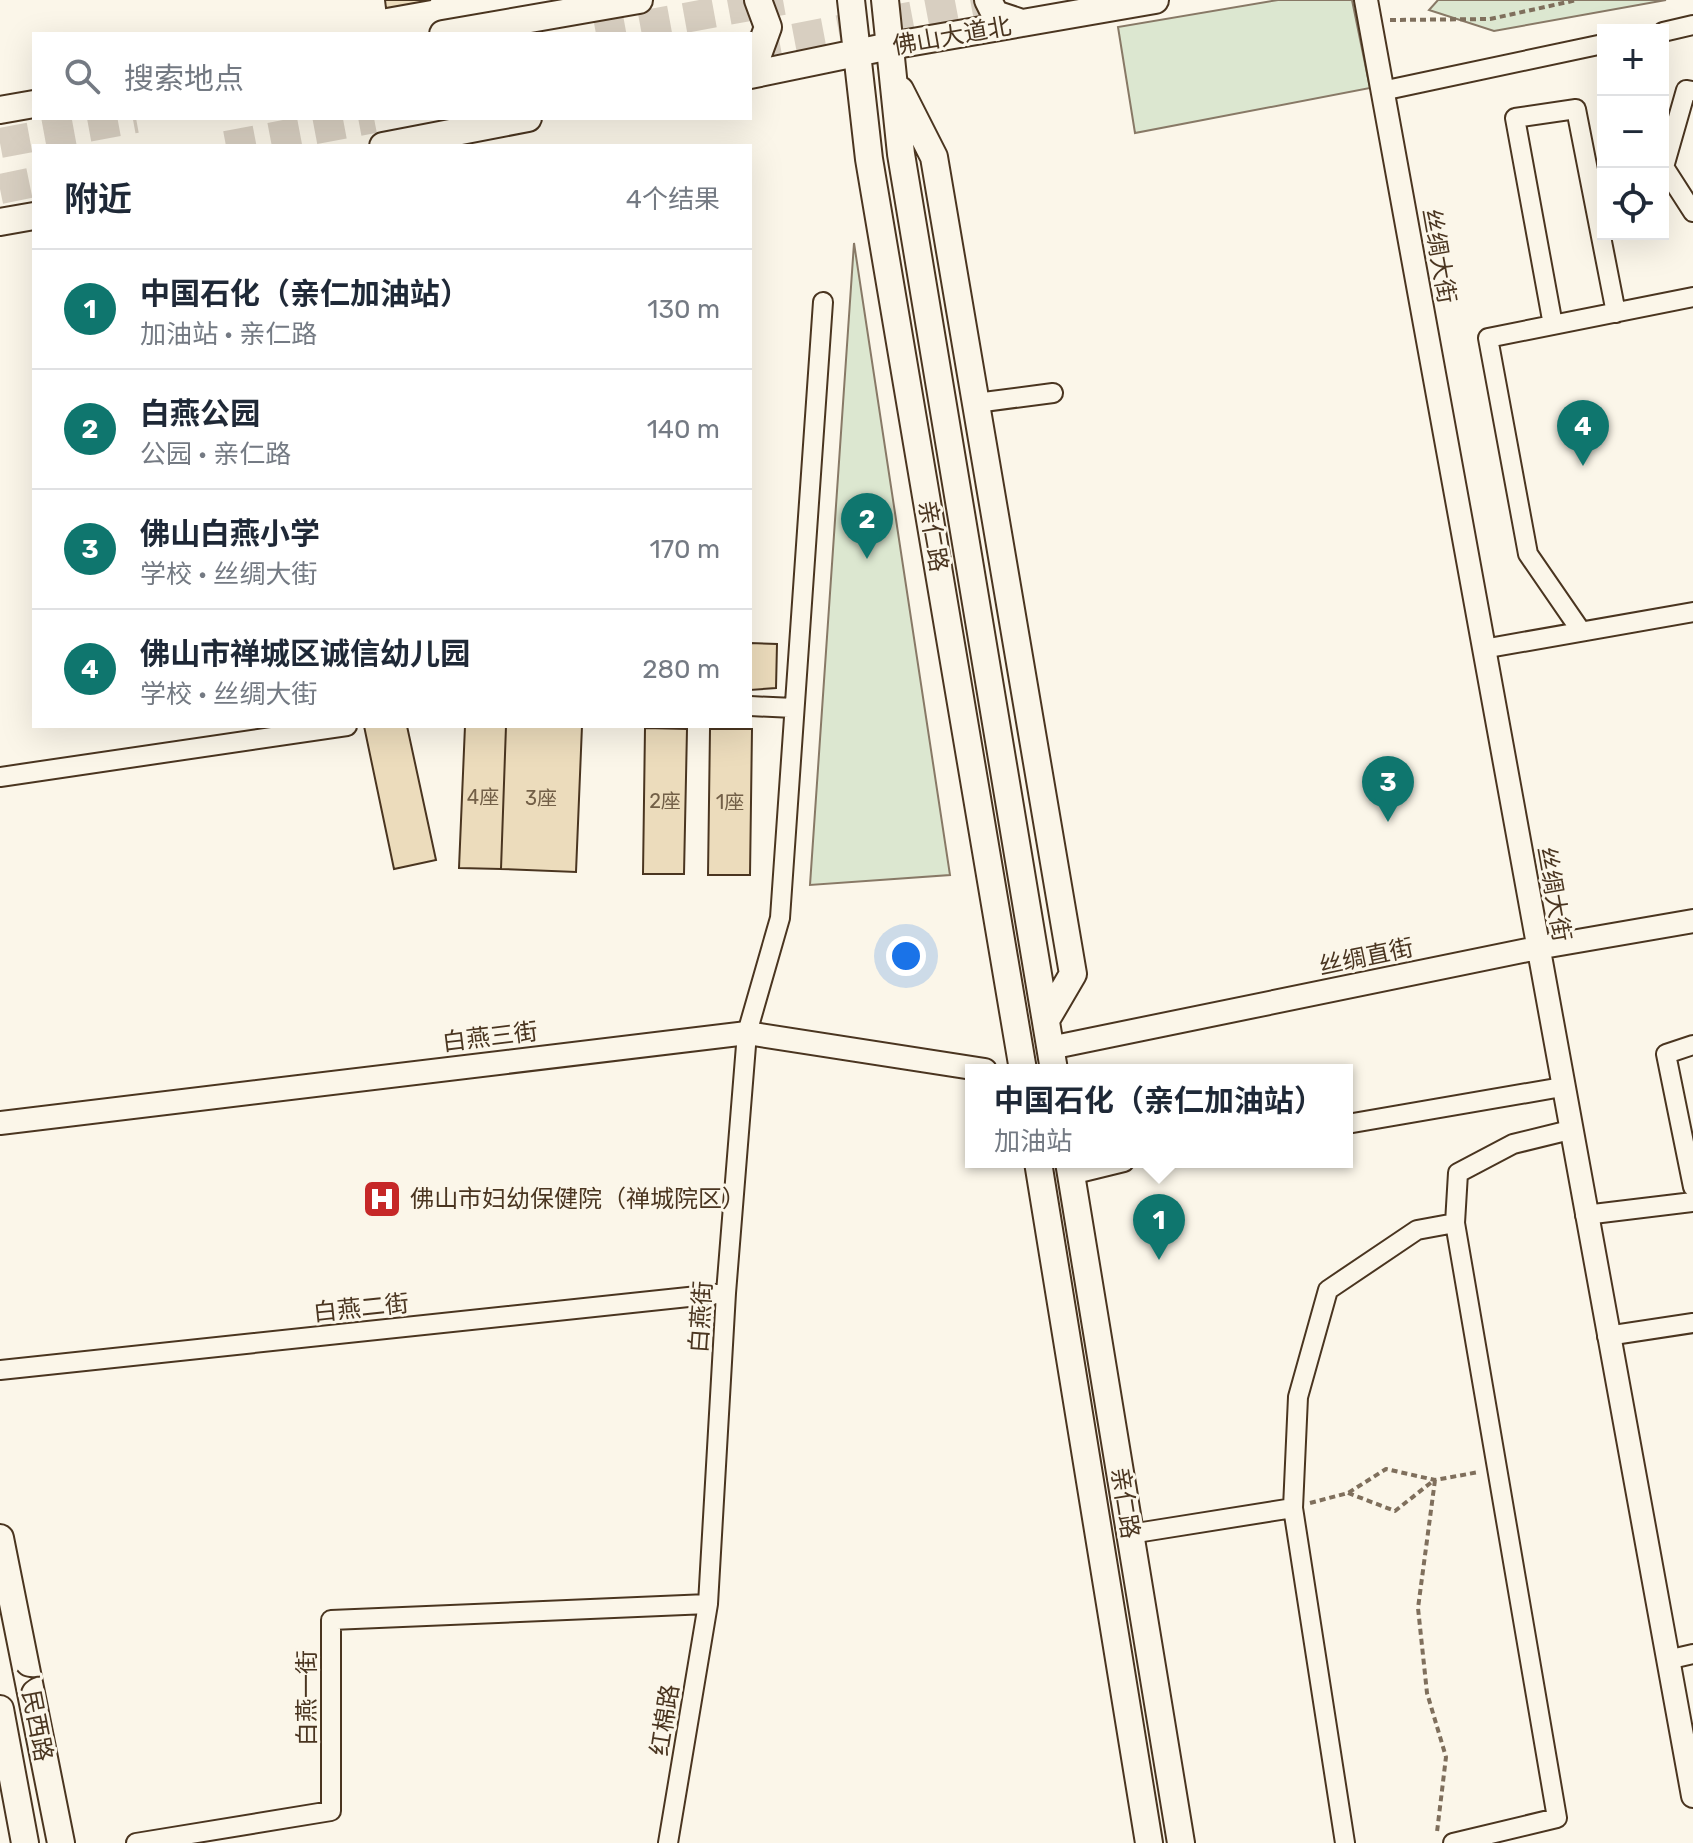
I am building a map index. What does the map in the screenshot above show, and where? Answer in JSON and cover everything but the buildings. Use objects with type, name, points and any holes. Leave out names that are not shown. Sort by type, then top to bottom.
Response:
[{"type":"main road","points":[[455,32],[639,0]]},
{"type":"main road","points":[[752,65],[768,27],[758,0]]},
{"type":"main road","name":"亲仁路","points":[[851,0],[869,159],[1022,1064]]},
{"type":"main road","name":"亲仁路","points":[[885,0],[901,154],[1052,1059]]},
{"type":"main road","points":[[988,0],[995,14],[1023,24]]},
{"type":"main road","name":"佛山大道北","points":[[752,75],[890,46],[1155,0]]},
{"type":"main road","points":[[893,76],[934,157],[1073,974],[1046,1020]]},
{"type":"main road","points":[[0,110],[32,104]]},
{"type":"main road","points":[[393,144],[518,120]]},
{"type":"main road","points":[[0,222],[32,216]]},
{"type":"main road","name":"亲仁路","points":[[1039,1168],[1149,1843]]},
{"type":"main road","name":"亲仁路","points":[[1070,1168],[1181,1843]]},
{"type":"main road","name":"人民西路","points":[[0,1538],[61,1843]]},
{"type":"main road","name":"人民西路","points":[[0,1709],[25,1843]]},
{"type":"street","name":"丝绸大街","points":[[1368,10],[1693,1796]]},
{"type":"street","points":[[1669,31],[1693,25]]},
{"type":"street","points":[[1382,91],[1597,45]]},
{"type":"street","points":[[1693,91],[1686,90],[1664,167],[1693,212]]},
{"type":"street","points":[[1553,325],[1515,118],[1576,109],[1616,313]]},
{"type":"street","points":[[1581,631],[1528,554],[1488,338],[1693,297]]},
{"type":"street","name":"白燕街","points":[[708,1604],[726,1293],[747,1033],[780,918],[823,302]]},
{"type":"street","points":[[976,403],[1053,393]]},
{"type":"street","points":[[1483,649],[1693,612]]},
{"type":"street","points":[[752,706],[794,708]]},
{"type":"street","points":[[0,777],[333,728]]},
{"type":"street","name":"丝绸直街","points":[[1052,1059],[1537,948],[1693,921]]},
{"type":"street","name":"白燕三街","points":[[0,1123],[747,1033],[965,1067]]},
{"type":"street","points":[[1693,1045],[1666,1054],[1693,1187]]},
{"type":"street","points":[[1353,1123],[1562,1087]]},
{"type":"street","points":[[1453,1843],[1557,1818],[1455,1223],[1458,1173],[1513,1144],[1570,1130]]},
{"type":"street","points":[[1585,1215],[1693,1202]]},
{"type":"street","points":[[1345,1843],[1293,1508],[1298,1397],[1328,1290],[1417,1230],[1455,1223]]},
{"type":"street","name":"白燕二街","points":[[0,1370],[726,1293]]},
{"type":"street","points":[[1607,1336],[1693,1323]]},
{"type":"street","points":[[1130,1534],[1293,1508]]},
{"type":"street","name":"白燕一街","points":[[136,1843],[331,1811],[331,1620],[708,1604]]},
{"type":"street","name":"红棉路","points":[[668,1843],[708,1604]]},
{"type":"street","points":[[1667,1660],[1693,1654]]},
{"type":"path","points":[[1368,10],[1490,19],[1577,0]]},
{"type":"path","points":[[1293,1508],[1348,1493],[1386,1469],[1435,1480],[1497,1469]]},
{"type":"path","points":[[1348,1493],[1395,1511],[1435,1480]]},
{"type":"path","points":[[1435,1480],[1418,1608],[1427,1693],[1446,1757],[1435,1843]]},
{"type":"green space","points":[[1278,0],[1352,0],[1370,88],[1135,133],[1118,27]]},
{"type":"green space","points":[[1438,0],[1666,0],[1494,31],[1429,10]]},
{"type":"green space","points":[[854,243],[950,875],[810,885]]},
{"type":"tunnel","points":[[607,32],[783,0]]},
{"type":"tunnel","points":[[752,47],[999,0]]},
{"type":"tunnel","points":[[0,143],[125,120]]},
{"type":"tunnel","points":[[237,144],[363,120]]},
{"type":"tunnel","points":[[0,189],[32,182]]},
{"type":"place","name":"佛山市禅城区诚信幼儿园","points":[[1583,466]]},
{"type":"place","name":"白燕公园","points":[[867,559]]},
{"type":"place","name":"佛山白燕小学","points":[[1388,822]]},
{"type":"place","name":"佛山市妇幼保健院（禅城院区）","points":[[382,1199]]},
{"type":"place","name":"中国石化（亲仁加油站）","points":[[1159,1260]]}]
